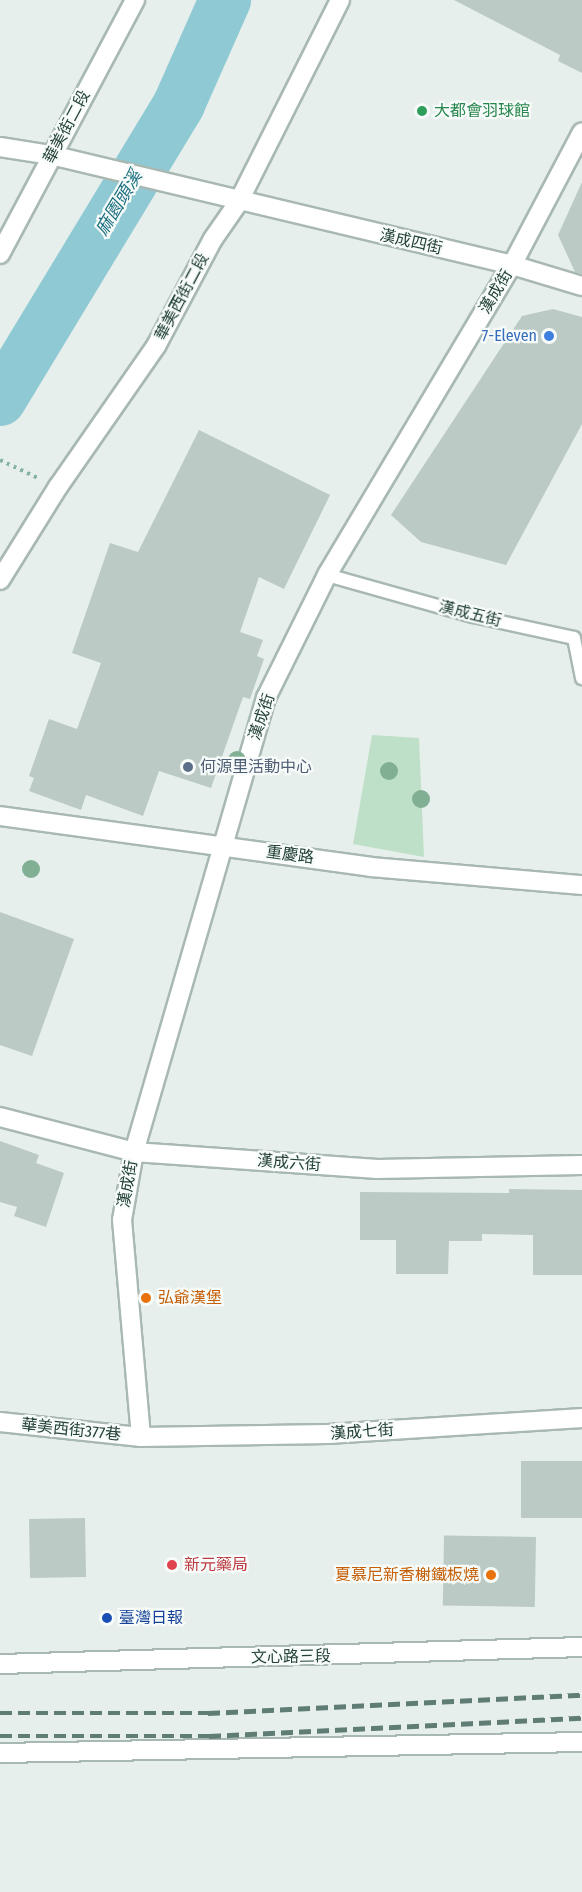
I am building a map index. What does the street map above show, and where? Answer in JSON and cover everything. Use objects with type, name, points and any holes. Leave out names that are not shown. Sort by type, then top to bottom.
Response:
[{"type":"street","name":"華美街二段","points":[[0,254],[135,0]]},
{"type":"street","name":"華美西街二段","points":[[0,580],[58,487],[156,346],[213,239],[238,202],[340,0]]},
{"type":"street","name":"漢成街","points":[[141,1437],[122,1220],[134,1152],[266,698],[327,575],[512,265],[582,132]]},
{"type":"street","name":"漢成四街","points":[[0,147],[51,155],[103,170],[512,265],[582,286]]},
{"type":"street","name":"重慶路","points":[[0,816],[371,867],[582,885]]},
{"type":"street","name":"漢成六街","points":[[0,1117],[134,1152],[377,1169],[582,1165]]},
{"type":"street","name":"漢成七街","points":[[141,1437],[328,1434],[582,1418]]},
{"type":"street","name":"華美西街377巷","points":[[0,1422],[141,1437]]},
{"type":"street","name":"文心路三段","points":[[0,1664],[487,1653],[582,1647]]},
{"type":"street","points":[[0,1753],[582,1742]]},
{"type":"lane","name":"漢成五街","points":[[327,575],[473,616],[574,638],[582,678]]},
{"type":"path","points":[[0,460],[58,487]]},
{"type":"green space","points":[[372,735],[419,738],[424,857],[353,844]]},
{"type":"building","points":[[454,0],[582,0],[582,73],[558,61],[560,55]]},
{"type":"building","points":[[582,182],[582,274],[575,272],[558,235]]},
{"type":"building","points":[[553,309],[582,317],[582,424],[506,565],[421,542],[391,515],[522,316]]},
{"type":"building","points":[[199,430],[330,495],[284,589],[259,577],[240,632],[263,640],[257,656],[264,659],[250,699],[243,697],[211,788],[159,771],[143,816],[86,795],[81,810],[29,791],[34,778],[29,776],[49,719],[77,729],[101,663],[72,653],[110,543],[138,552]]},
{"type":"building","points":[[0,912],[74,939],[32,1056],[0,1045]]},
{"type":"building","points":[[0,1141],[39,1155],[36,1163],[64,1173],[46,1227],[14,1216],[17,1207],[0,1202]]},
{"type":"building","points":[[509,1189],[582,1190],[582,1275],[533,1275],[533,1235],[482,1234],[482,1241],[449,1241],[448,1274],[396,1274],[396,1240],[360,1240],[360,1192],[509,1193]]},
{"type":"building","points":[[521,1461],[582,1461],[582,1518],[521,1518]]},
{"type":"building","points":[[85,1518],[86,1577],[30,1578],[29,1519]]},
{"type":"building","name":"夏慕尼新香榭鐵板燒","points":[[444,1535],[536,1537],[535,1607],[443,1605]]},
{"type":"waterway","name":"麻園頭溪","points":[[0,400],[179,104],[225,0]]},
{"type":"railway","points":[[0,1713],[208,1713],[582,1695]]},
{"type":"railway","points":[[0,1736],[209,1736],[582,1718]]},
{"type":"place","name":"大都會羽球館","points":[[422,111]]},
{"type":"place","name":"7-Eleven","points":[[549,336]]},
{"type":"place","name":"何源里活動中心","points":[[188,767]]},
{"type":"place","name":"弘爺漢堡","points":[[146,1298]]},
{"type":"place","name":"新元藥局","points":[[172,1565]]},
{"type":"place","name":"夏慕尼新香榭鐵板燒","points":[[491,1575]]},
{"type":"place","name":"臺灣日報","points":[[107,1618]]}]
